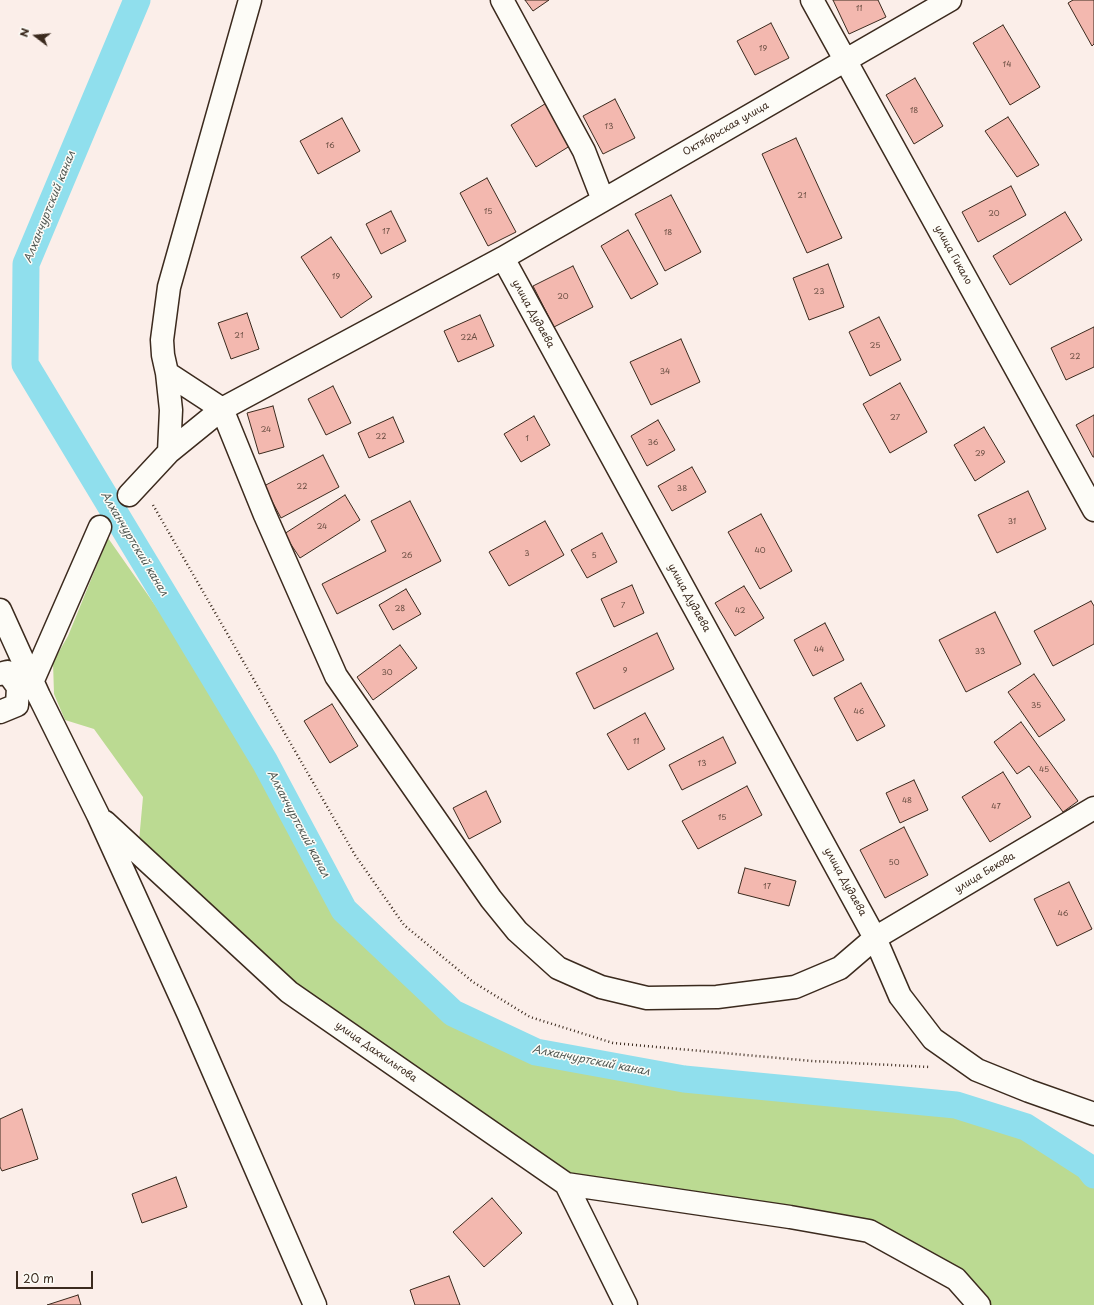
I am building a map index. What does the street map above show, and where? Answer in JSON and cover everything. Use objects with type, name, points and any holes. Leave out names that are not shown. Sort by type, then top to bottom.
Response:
[{"type":"street","points":[[169,452],[171,410],[167,373],[162,356],[162,340],[169,287],[250,0]]},
{"type":"street","points":[[502,0],[584,151],[603,200]]},
{"type":"street","name":"улица Гикало","points":[[812,0],[1094,510]]},
{"type":"street","name":"Октябрьская улица","points":[[129,495],[169,452],[222,409],[503,258],[950,0]]},
{"type":"street","name":"улица Дудаева","points":[[503,258],[875,938],[900,996],[933,1039],[977,1070],[1029,1091],[1094,1114]]},
{"type":"street","points":[[167,373],[222,409]]},
{"type":"street","name":"улица Бекова","points":[[222,409],[265,516],[336,676],[491,899],[517,932],[558,968],[601,987],[647,998],[717,997],[795,987],[840,968],[875,938],[1094,808]]},
{"type":"street","points":[[0,712],[17,705],[25,683],[100,527]]},
{"type":"street","points":[[0,610],[25,683],[98,815],[188,1013],[315,1305]]},
{"type":"street","points":[[0,674],[7,672],[25,683]]},
{"type":"street","name":"улица Дахкильгова","points":[[98,815],[289,992],[566,1184],[626,1305]]},
{"type":"street","points":[[566,1184],[790,1217],[869,1231],[956,1279],[979,1305]]},
{"type":"green space","points":[[108,538],[265,762],[344,910],[453,1013],[536,1052],[684,1079],[956,1105],[1026,1127],[1088,1167],[1094,1175],[1094,1305],[979,1305],[869,1231],[566,1184],[289,992],[139,841],[143,797],[94,729],[65,720],[54,694],[53,662],[68,636]]},
{"type":"building","points":[[525,0],[549,0],[533,11]]},
{"type":"building","points":[[833,0],[878,0],[886,17],[849,34]]},
{"type":"building","points":[[1073,0],[1094,0],[1094,44],[1092,46],[1068,3]]},
{"type":"building","points":[[771,23],[789,58],[755,75],[737,41]]},
{"type":"building","points":[[1003,25],[1040,87],[1010,105],[973,43]]},
{"type":"building","points":[[915,78],[943,126],[914,144],[886,95]]},
{"type":"building","points":[[615,99],[635,138],[603,154],[583,116]]},
{"type":"building","points":[[548,102],[573,144],[536,167],[511,125]]},
{"type":"building","points":[[1008,117],[1039,165],[1017,177],[985,131]]},
{"type":"building","points":[[342,118],[360,151],[318,174],[300,141]]},
{"type":"building","points":[[796,138],[842,238],[807,253],[762,154]]},
{"type":"building","points":[[487,178],[516,232],[488,246],[460,193]]},
{"type":"building","points":[[1011,186],[1026,215],[978,242],[962,212]]},
{"type":"building","points":[[671,195],[701,252],[665,271],[635,214]]},
{"type":"building","points":[[391,211],[406,241],[381,254],[366,224]]},
{"type":"building","points":[[1065,212],[1082,240],[1010,285],[993,256]]},
{"type":"building","points":[[628,230],[658,284],[631,299],[601,246]]},
{"type":"building","points":[[331,237],[372,297],[341,318],[301,257]]},
{"type":"building","points":[[828,264],[844,307],[809,320],[793,278]]},
{"type":"building","points":[[573,266],[593,307],[554,327],[533,286]]},
{"type":"building","points":[[247,313],[259,349],[231,359],[218,323]]},
{"type":"building","points":[[480,315],[494,346],[458,362],[444,331]]},
{"type":"building","points":[[879,317],[901,360],[870,376],[849,332]]},
{"type":"building","points":[[1094,327],[1094,367],[1066,380],[1051,348]]},
{"type":"building","points":[[681,339],[700,382],[651,405],[630,362]]},
{"type":"building","points":[[900,383],[927,432],[890,453],[863,404]]},
{"type":"building","points":[[333,386],[351,423],[326,435],[308,399]]},
{"type":"building","points":[[273,406],[284,447],[259,454],[247,413]]},
{"type":"building","points":[[1094,415],[1094,457],[1093,457],[1076,425]]},
{"type":"building","points":[[534,416],[550,445],[521,462],[504,434]]},
{"type":"building","points":[[393,417],[404,442],[369,458],[358,433]]},
{"type":"building","points":[[658,420],[675,450],[647,466],[631,436]]},
{"type":"building","points":[[984,427],[1005,462],[975,481],[954,445]]},
{"type":"building","points":[[323,455],[339,487],[281,518],[264,486]]},
{"type":"building","points":[[692,467],[706,492],[672,511],[658,486]]},
{"type":"building","points":[[1028,491],[1046,529],[997,553],[978,515]]},
{"type":"building","points":[[345,495],[360,520],[300,558],[284,534]]},
{"type":"building","points":[[410,501],[441,561],[337,614],[322,584],[386,551],[371,521]]},
{"type":"building","points":[[761,514],[792,571],[760,589],[728,532]]},
{"type":"building","points":[[545,521],[564,555],[509,586],[489,552]]},
{"type":"building","points":[[602,533],[617,562],[587,578],[571,550]]},
{"type":"building","points":[[632,585],[644,613],[614,627],[601,599]]},
{"type":"building","points":[[744,586],[764,618],[735,636],[715,603]]},
{"type":"building","points":[[406,589],[421,614],[393,630],[379,605]]},
{"type":"building","points":[[1091,601],[1094,606],[1094,644],[1053,666],[1034,631]]},
{"type":"building","points":[[995,612],[1021,664],[966,692],[939,640]]},
{"type":"building","points":[[825,623],[844,660],[813,676],[794,640]]},
{"type":"building","points":[[657,633],[674,669],[594,709],[576,673]]},
{"type":"building","points":[[400,645],[417,668],[373,700],[357,677]]},
{"type":"building","points":[[1034,674],[1065,720],[1039,737],[1008,692]]},
{"type":"building","points":[[861,683],[885,726],[857,741],[834,698]]},
{"type":"building","points":[[332,704],[358,746],[330,763],[304,721]]},
{"type":"building","points":[[645,713],[665,749],[628,770],[607,734]]},
{"type":"building","points":[[1021,722],[1078,801],[1063,812],[1029,766],[1017,774],[994,742]]},
{"type":"building","points":[[723,737],[736,763],[682,790],[669,765]]},
{"type":"building","points":[[1003,772],[1031,817],[990,842],[962,797]]},
{"type":"building","points":[[914,780],[928,810],[900,823],[886,793]]},
{"type":"building","points":[[747,786],[762,815],[698,849],[682,821]]},
{"type":"building","points":[[486,791],[501,822],[469,839],[453,808]]},
{"type":"building","points":[[904,827],[928,875],[885,898],[860,850]]},
{"type":"building","points":[[745,868],[796,881],[789,906],[738,893]]},
{"type":"building","points":[[1069,882],[1092,929],[1057,946],[1034,899]]},
{"type":"building","points":[[22,1109],[38,1159],[2,1171],[0,1167],[0,1119]]},
{"type":"building","points":[[176,1177],[187,1207],[142,1223],[132,1194]]},
{"type":"building","points":[[492,1198],[522,1233],[484,1267],[453,1232]]},
{"type":"building","points":[[449,1276],[460,1305],[415,1305],[410,1290]]},
{"type":"building","points":[[78,1295],[81,1305],[47,1305]]},
{"type":"waterway","name":"Алханчуртский канал","points":[[137,0],[26,264],[25,364],[265,762],[344,910],[453,1013],[536,1052],[684,1079],[956,1105],[1026,1127],[1088,1167],[1094,1175]]}]
